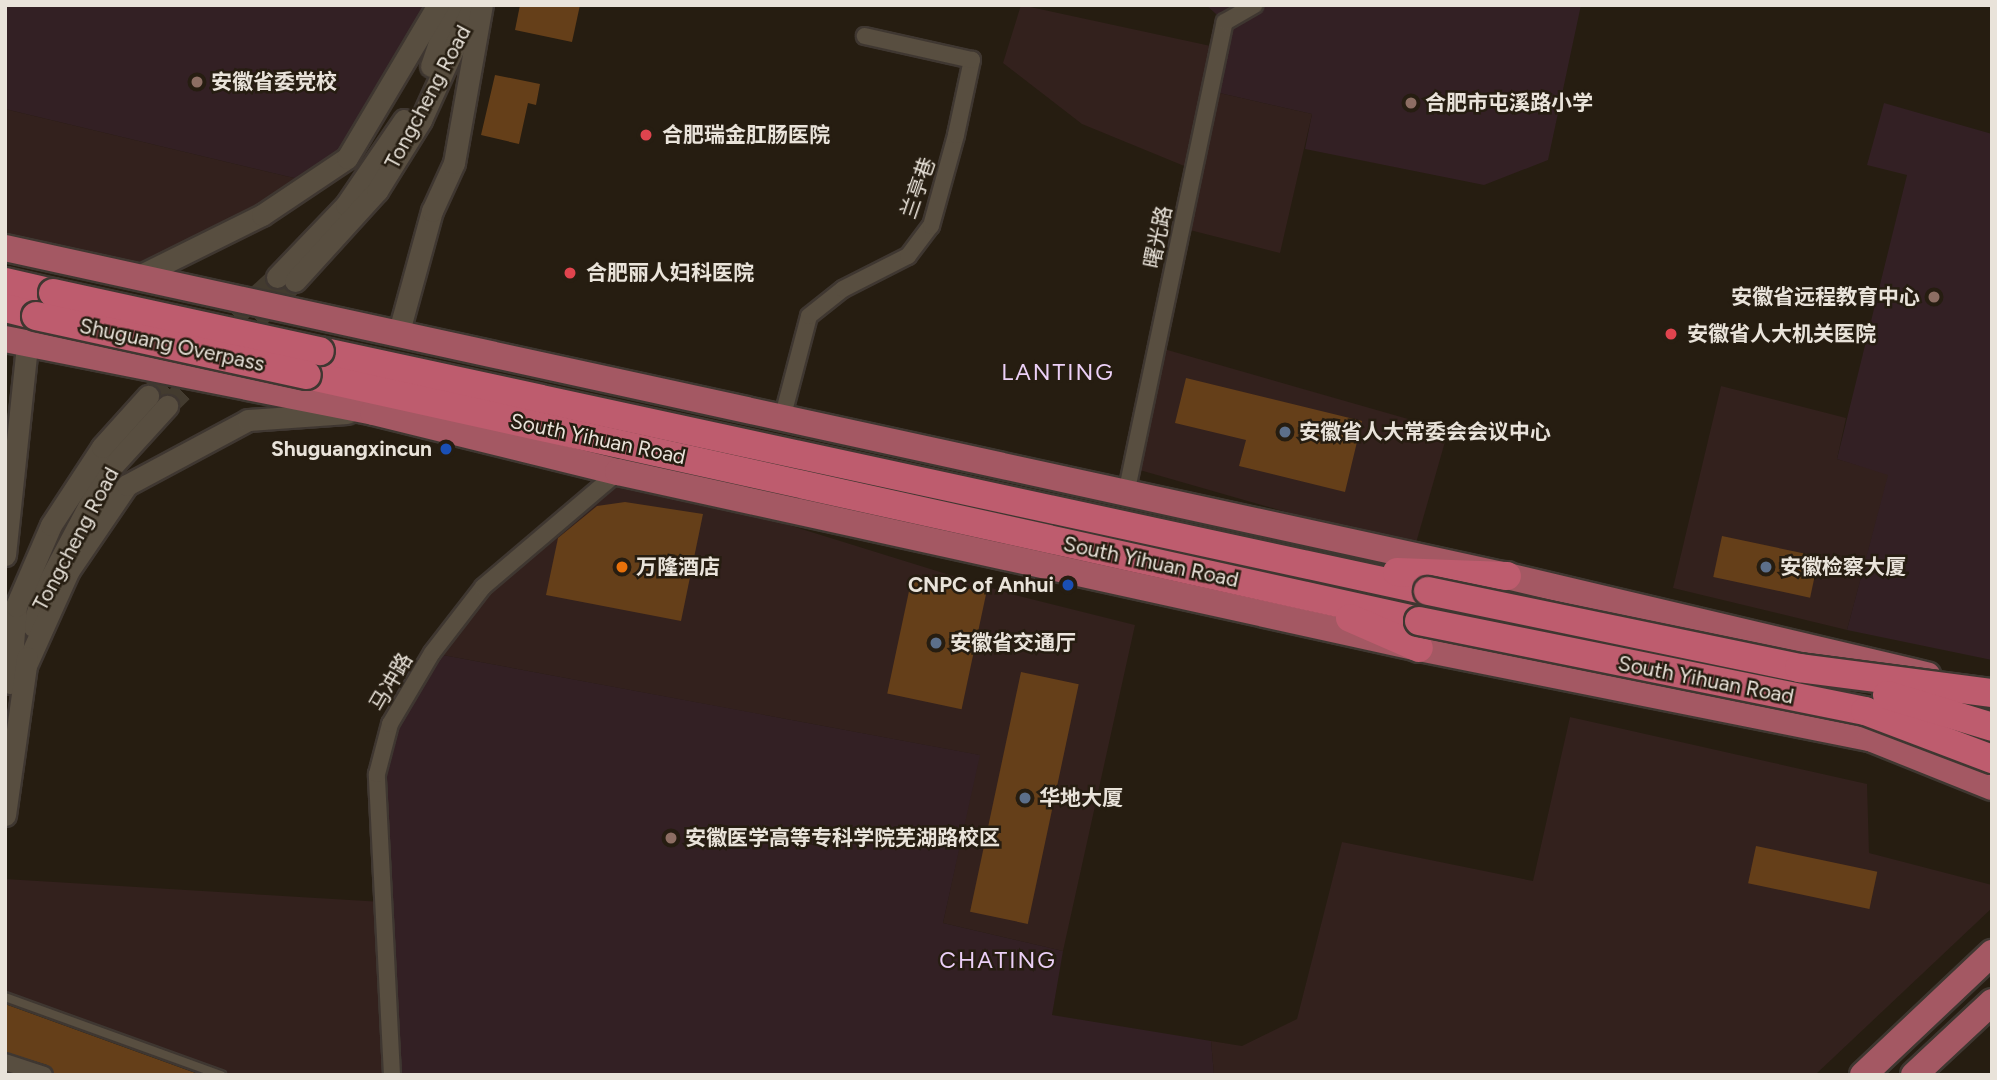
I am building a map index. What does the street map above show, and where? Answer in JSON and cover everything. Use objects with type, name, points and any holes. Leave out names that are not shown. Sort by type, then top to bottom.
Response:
[{"type":"highway","name":"Shuguang Overpass","points":[[5,282],[313,363]]},
{"type":"highway","name":"Shuguang Overpass","points":[[5,308],[36,316],[313,363]]},
{"type":"highway","name":"South Yihuan Road","points":[[313,363],[1799,668],[1992,695]]},
{"type":"highway","name":"South Yihuan Road","points":[[313,363],[1293,593],[1419,635],[1865,711],[1939,736],[1992,759]]},
{"type":"highway","points":[[1331,570],[1507,576]]},
{"type":"highway","points":[[1799,668],[1992,727]]},
{"type":"highway","points":[[1939,736],[1992,751]]},
{"type":"main road","points":[[5,248],[1507,576],[1899,667],[1992,695]]},
{"type":"main road","points":[[16,341],[373,412],[618,472],[1419,635],[1870,738],[1992,787]]},
{"type":"main road","points":[[1934,676],[1992,680]]},
{"type":"main road","points":[[1863,1075],[1992,953]]},
{"type":"main road","points":[[1914,1075],[1992,1002]]},
{"type":"street","points":[[137,278],[262,215],[347,158],[438,5]]},
{"type":"street","name":"Tongcheng Road","points":[[452,5],[442,43],[401,126],[345,205],[286,279],[377,191],[421,120],[473,5]]},
{"type":"street","points":[[398,335],[432,211],[454,163],[482,5]]},
{"type":"street","name":"曙光路","points":[[1126,494],[1225,22],[1255,5]]},
{"type":"street","name":"兰亭巷","points":[[782,419],[809,316],[843,289],[908,256],[932,226],[972,60],[864,36]]},
{"type":"street","points":[[5,555],[16,341]]},
{"type":"street","name":"Tongcheng Road","points":[[5,815],[16,606],[51,525],[102,447],[148,396]]},
{"type":"street","name":"Tongcheng Road","points":[[5,720],[13,675],[42,594],[106,474],[167,406]]},
{"type":"street","points":[[13,675],[69,570],[127,485],[248,420],[373,412]]},
{"type":"street","name":"马冲路","points":[[392,1075],[377,774],[390,724],[432,653],[483,587],[618,472]]},
{"type":"street","points":[[5,1062],[44,1075]]},
{"type":"lane","points":[[1870,738],[1890,730],[1908,681],[1899,667]]},
{"type":"lane","points":[[1919,757],[1908,737],[1924,683],[1934,676]]},
{"type":"lane","points":[[5,997],[221,1075]]},
{"type":"shaded area","name":"安徽省委党校","points":[[5,5],[438,5],[347,158],[311,182],[5,109]]},
{"type":"shaded area","points":[[1021,5],[1220,48],[1211,91],[1312,114],[1280,253],[1182,228],[1194,170],[1082,124],[1003,63]]},
{"type":"shaded area","name":"合肥市屯溪路小学","points":[[1206,5],[1581,5],[1548,160],[1484,185],[1305,149],[1312,114],[1211,91],[1225,22]]},
{"type":"shaded area","name":"安徽省远程教育中心","points":[[1884,103],[1992,134],[1992,660],[1847,630],[1888,475],[1837,459],[1907,175],[1867,165]]},
{"type":"shaded area","points":[[5,109],[311,182],[137,277],[5,248]]},
{"type":"shaded area","points":[[1157,347],[1448,431],[1414,549],[1123,465]]},
{"type":"shaded area","points":[[1721,386],[1846,418],[1837,459],[1889,474],[1847,630],[1673,588]]},
{"type":"shaded area","points":[[618,472],[1011,594],[1135,625],[1063,951],[943,923],[979,755],[432,653],[483,587]]},
{"type":"shaded area","name":"安徽医学高等专科学院芜湖路校区","points":[[432,653],[980,755],[943,923],[1063,951],[1052,1015],[1211,1041],[1214,1075],[392,1075],[377,774],[390,724]]},
{"type":"shaded area","points":[[1570,717],[1867,784],[1869,853],[1992,885],[1992,908],[1815,1075],[1214,1075],[1211,1041],[1242,1046],[1297,1019],[1342,842],[1533,881]]},
{"type":"shaded area","points":[[5,879],[383,902],[392,1075],[221,1075],[5,997]]},
{"type":"building","points":[[520,5],[580,5],[572,42],[515,30]]},
{"type":"building","points":[[495,75],[540,84],[536,105],[528,103],[519,144],[481,135]]},
{"type":"building","name":"安徽省人大常委会会议中心","points":[[1186,378],[1362,421],[1345,492],[1239,466],[1246,440],[1175,423]]},
{"type":"building","name":"万隆酒店","points":[[625,502],[703,514],[681,621],[546,595],[558,538],[597,506]]},
{"type":"building","name":"安徽检察大厦","points":[[1722,536],[1819,557],[1810,598],[1713,577]]},
{"type":"building","name":"安徽省交通厅","points":[[912,577],[986,593],[962,709],[887,693]]},
{"type":"building","name":"华地大厦","points":[[1021,672],[1079,684],[1028,924],[970,912]]},
{"type":"building","points":[[1756,846],[1877,872],[1869,909],[1748,883]]},
{"type":"building","points":[[5,1004],[201,1075],[54,1075],[47,1065],[5,1052]]},
{"type":"tunnel","points":[[212,337],[277,277]]},
{"type":"tunnel","points":[[234,341],[295,281]]},
{"type":"tunnel","points":[[148,396],[183,364]]},
{"type":"tunnel","points":[[167,406],[206,368]]},
{"type":"place","name":"安徽省委党校","points":[[197,82]]},
{"type":"place","name":"合肥市屯溪路小学","points":[[1411,103]]},
{"type":"place","name":"合肥瑞金肛肠医院","points":[[646,135]]},
{"type":"place","name":"合肥丽人妇科医院","points":[[570,273]]},
{"type":"place","name":"安徽省远程教育中心","points":[[1934,297]]},
{"type":"place","name":"安徽省人大机关医院","points":[[1671,334]]},
{"type":"place","name":"安徽省人大常委会会议中心","points":[[1285,432]]},
{"type":"place","name":"Shuguangxincun","points":[[446,449]]},
{"type":"place","name":"万隆酒店","points":[[622,567]]},
{"type":"place","name":"安徽检察大厦","points":[[1766,567]]},
{"type":"place","name":"CNPC of Anhui","points":[[1068,585]]},
{"type":"place","name":"安徽省交通厅","points":[[936,643]]},
{"type":"place","name":"华地大厦","points":[[1025,798]]},
{"type":"place","name":"安徽医学高等专科学院芜湖路校区","points":[[671,838]]},
{"type":"district","name":"LANTING","points":[[1058,372]]},
{"type":"district","name":"CHATING","points":[[998,960]]}]
